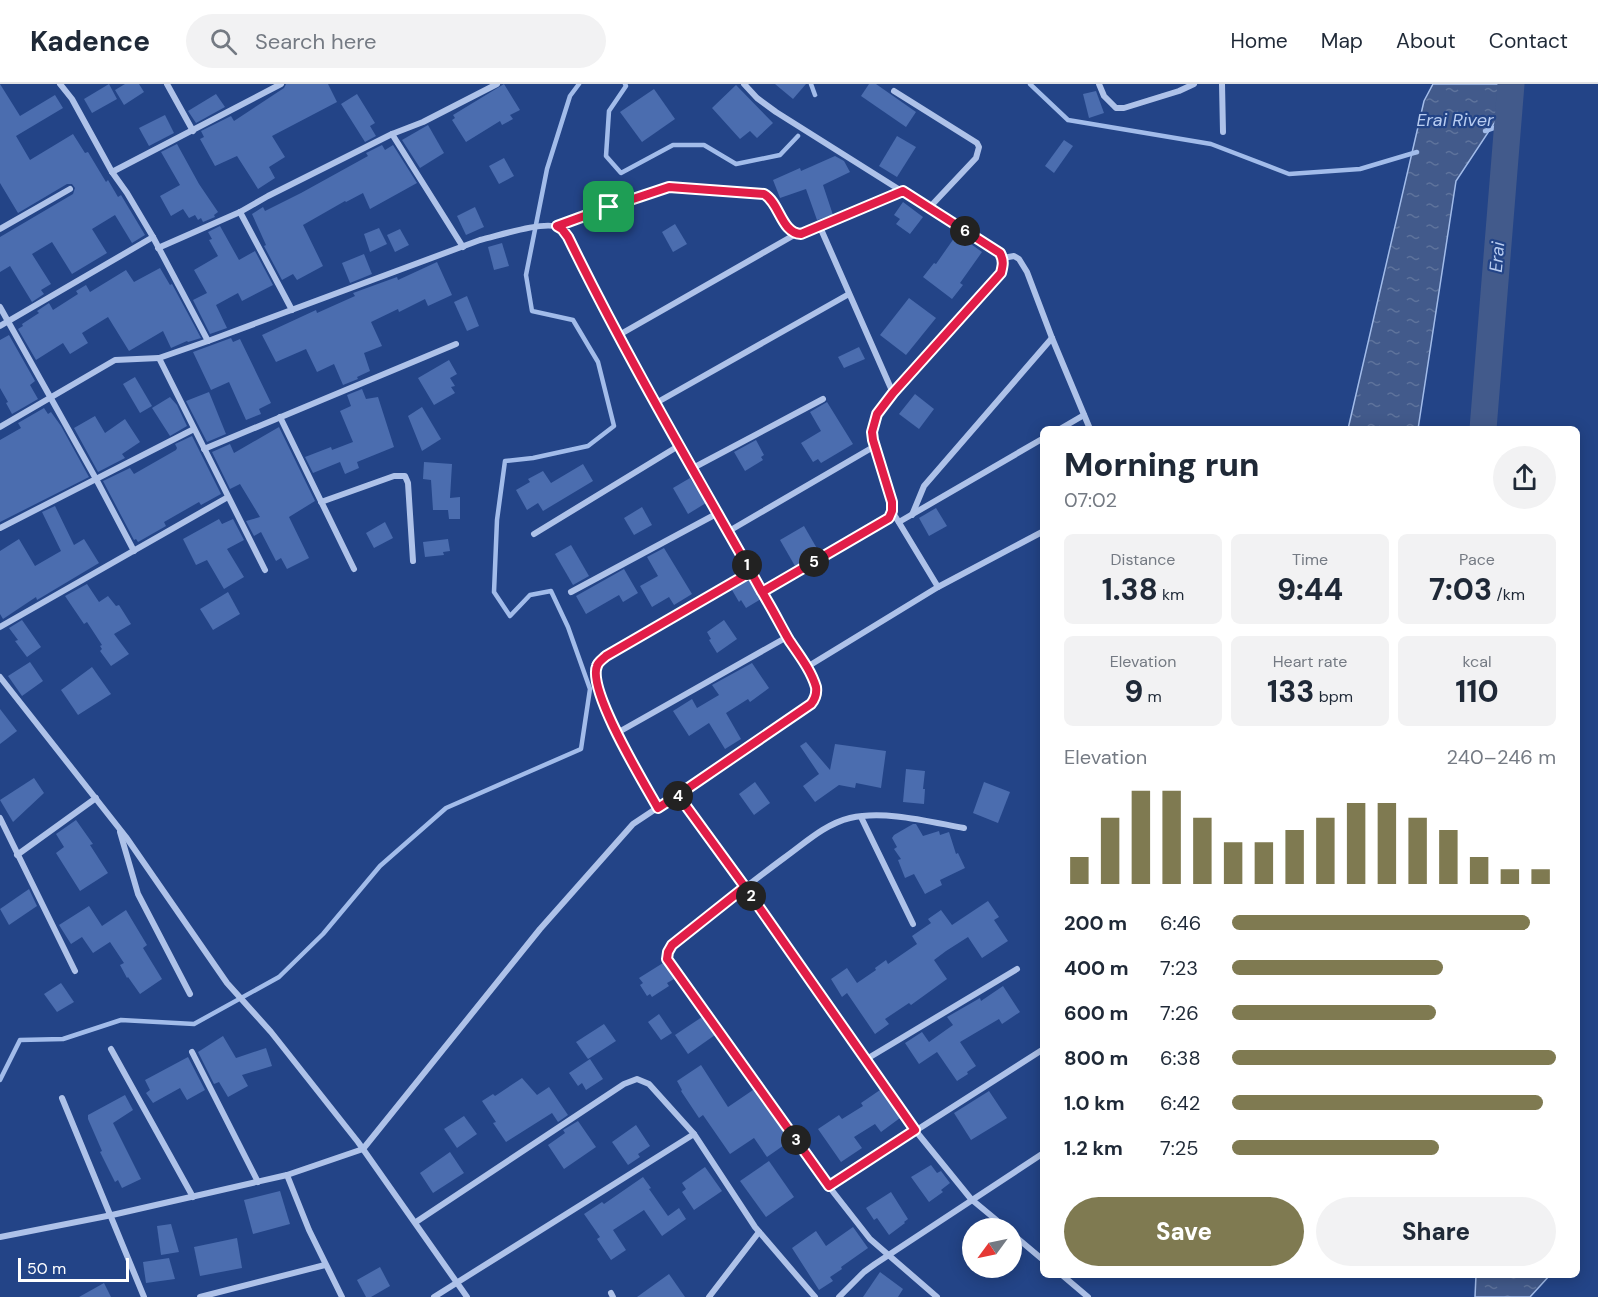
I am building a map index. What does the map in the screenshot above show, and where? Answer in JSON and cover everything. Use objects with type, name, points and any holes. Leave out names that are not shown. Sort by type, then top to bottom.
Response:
[{"type":"street","points":[[60,84],[72,99],[112,172],[153,237],[207,342]]},
{"type":"street","points":[[167,84],[193,131]]},
{"type":"street","points":[[112,172],[280,84]]},
{"type":"street","points":[[158,248],[240,212],[392,134],[423,123],[497,84]]},
{"type":"street","points":[[744,84],[757,98],[776,112],[1000,253],[1003,258],[1004,265],[1001,273],[893,393],[875,418],[872,432],[892,502],[892,511],[938,587]]},
{"type":"street","points":[[1099,84],[1104,96],[1116,108],[1124,108],[1194,84]]},
{"type":"street","points":[[1222,84],[1223,132]]},
{"type":"street","points":[[894,91],[977,143],[979,147],[976,158],[929,208]]},
{"type":"street","points":[[392,134],[464,247]]},
{"type":"street","points":[[0,427],[115,360],[159,358],[464,247],[523,229],[554,226],[660,188],[678,186],[766,195],[772,200],[789,229],[796,234]]},
{"type":"street","points":[[0,229],[70,189]]},
{"type":"street","points":[[619,335],[796,234],[806,233],[903,191]]},
{"type":"street","points":[[240,212],[292,310]]},
{"type":"street","points":[[0,1237],[112,1215],[287,1175],[363,1149],[555,912],[633,825],[814,701],[816,691],[807,668],[598,299],[568,237],[562,229],[554,226]]},
{"type":"street","points":[[820,226],[893,393]]},
{"type":"street","points":[[0,326],[153,237]]},
{"type":"street","points":[[1003,258],[1014,256],[1025,267],[1089,426]]},
{"type":"street","points":[[656,402],[849,294]]},
{"type":"street","points":[[0,307],[134,551]]},
{"type":"street","points":[[912,515],[924,486],[1052,338]]},
{"type":"street","points":[[204,449],[456,344]]},
{"type":"street","points":[[159,358],[265,570]]},
{"type":"street","points":[[693,468],[823,399]]},
{"type":"street","points":[[1065,426],[1084,415]]},
{"type":"street","points":[[280,417],[354,569]]},
{"type":"street","points":[[0,528],[194,429]]},
{"type":"street","points":[[899,522],[1040,440]]},
{"type":"street","points":[[534,534],[680,445]]},
{"type":"street","points":[[729,531],[875,446]]},
{"type":"street","points":[[321,502],[394,476],[405,476],[408,483],[413,561]]},
{"type":"street","points":[[0,627],[228,497]]},
{"type":"street","points":[[762,592],[883,524],[892,511]]},
{"type":"street","points":[[571,592],[718,513]]},
{"type":"street","points":[[807,668],[938,587],[1040,533]]},
{"type":"street","points":[[658,808],[601,701],[595,675],[597,666],[600,662],[751,572]]},
{"type":"street","points":[[618,733],[788,637]]},
{"type":"street","points":[[0,677],[119,829],[227,983],[271,1032],[363,1149],[467,1297]]},
{"type":"street","points":[[678,795],[915,1130],[971,1199],[994,1218]]},
{"type":"street","points":[[17,855],[96,798]]},
{"type":"street","points":[[937,1297],[870,1239],[829,1186],[667,959],[672,945],[829,825],[852,818],[873,816],[911,819],[964,828]]},
{"type":"street","points":[[861,817],[913,924]]},
{"type":"street","points":[[0,818],[75,971]]},
{"type":"street","points":[[119,829],[138,894],[190,994]]},
{"type":"street","points":[[865,1060],[1017,969]]},
{"type":"street","points":[[111,1049],[193,1197]]},
{"type":"street","points":[[829,1186],[1040,1051]]},
{"type":"street","points":[[192,1052],[258,1182]]},
{"type":"street","points":[[416,1222],[631,1080],[637,1079],[649,1084],[694,1134],[759,1232],[815,1297]]},
{"type":"street","points":[[62,1098],[144,1297]]},
{"type":"street","points":[[434,1297],[694,1134]]},
{"type":"street","points":[[839,1297],[864,1272],[888,1255],[1040,1155]]},
{"type":"street","points":[[287,1175],[342,1297]]},
{"type":"street","points":[[709,1297],[759,1232]]},
{"type":"street","points":[[1022,1242],[1040,1257]]},
{"type":"street","points":[[200,1297],[326,1265]]},
{"type":"street","points":[[1066,1278],[1088,1297]]},
{"type":"water","name":"Erai River","points":[[1433,84],[1520,84],[1456,181],[1418,426],[1349,426],[1424,101]]},
{"type":"water","points":[[1476,1278],[1547,1278],[1530,1297],[1475,1297]]},
{"type":"building","points":[[0,84],[20,116],[55,95],[63,108],[16,136],[30,160],[73,134],[85,153],[88,152],[106,182],[108,180],[118,197],[121,195],[145,235],[132,243],[115,215],[92,229],[107,253],[72,274],[52,242],[32,254],[51,284],[41,290],[44,294],[32,302],[10,266],[0,272],[0,237],[73,194],[75,188],[72,184],[67,184],[18,213],[0,183]]},
{"type":"building","points":[[109,84],[117,99],[92,113],[84,99]]},
{"type":"building","points":[[125,84],[139,84],[144,92],[124,105],[115,90]]},
{"type":"building","points":[[286,84],[328,84],[337,102],[272,136],[285,157],[269,167],[275,178],[258,189],[237,156],[215,166],[200,139],[204,137],[201,131],[231,116],[234,121],[284,88]]},
{"type":"building","points":[[504,84],[520,110],[510,115],[513,119],[502,125],[500,121],[466,142],[452,120],[455,118],[453,115]]},
{"type":"building","points":[[775,84],[806,84],[793,99]]},
{"type":"building","points":[[869,84],[876,84],[916,112],[906,127],[861,96]]},
{"type":"building","points":[[736,85],[773,123],[757,138],[750,131],[740,139],[712,108]]},
{"type":"building","points":[[654,89],[675,119],[642,142],[620,112]]},
{"type":"building","points":[[1096,91],[1104,113],[1089,118],[1083,94]]},
{"type":"building","points":[[216,94],[225,107],[196,123],[188,111]]},
{"type":"building","points":[[357,94],[375,123],[370,126],[376,136],[365,142],[341,104]]},
{"type":"building","points":[[165,115],[174,133],[149,146],[139,128]]},
{"type":"building","points":[[428,125],[444,153],[420,168],[402,140]]},
{"type":"building","points":[[897,136],[916,147],[897,177],[879,166]]},
{"type":"building","points":[[1064,140],[1073,146],[1054,173],[1045,166]]},
{"type":"building","points":[[177,144],[199,184],[218,212],[214,215],[215,217],[203,222],[195,215],[189,218],[183,209],[171,216],[160,196],[180,185],[161,152]]},
{"type":"building","points":[[382,145],[385,150],[393,145],[417,183],[370,209],[363,193],[303,225],[323,266],[297,280],[293,274],[282,280],[264,246],[266,245],[252,214],[263,207],[265,211],[301,193],[368,156],[366,153]]},
{"type":"building","points":[[835,156],[844,161],[850,172],[823,185],[833,215],[817,220],[806,189],[780,198],[773,180]]},
{"type":"building","points":[[504,158],[514,176],[499,184],[489,166]]},
{"type":"building","points":[[903,202],[923,217],[910,234],[896,224],[900,219],[894,215]]},
{"type":"building","points":[[475,207],[484,227],[466,235],[457,216]]},
{"type":"building","points":[[675,224],[687,244],[673,252],[662,232]]},
{"type":"building","points":[[220,226],[239,260],[255,251],[273,285],[242,301],[238,293],[216,305],[227,328],[210,334],[193,300],[207,293],[194,270],[218,256],[209,240],[212,239],[208,232]]},
{"type":"building","points":[[379,228],[387,244],[370,252],[364,234]]},
{"type":"building","points":[[400,229],[409,245],[395,252],[387,235]]},
{"type":"building","points":[[957,234],[982,252],[960,283],[963,285],[952,299],[923,277],[934,263],[936,264]]},
{"type":"building","points":[[502,243],[509,266],[494,270],[488,247]]},
{"type":"building","points":[[364,254],[372,274],[350,283],[342,263]]},
{"type":"building","points":[[437,262],[452,295],[428,306],[425,299],[371,322],[382,346],[364,353],[370,371],[357,377],[358,379],[343,385],[334,364],[317,372],[306,349],[276,362],[262,335],[316,310],[317,313],[355,296],[353,293],[397,277],[398,280]]},
{"type":"building","points":[[160,268],[170,285],[172,284],[201,338],[171,348],[163,331],[129,351],[108,317],[82,333],[88,343],[70,354],[63,343],[36,360],[18,329],[49,303],[53,310],[78,294],[76,291],[86,285],[90,292],[126,270],[134,282]]},
{"type":"building","points":[[467,296],[479,326],[467,331],[454,302]]},
{"type":"building","points":[[909,298],[936,318],[906,355],[880,335]]},
{"type":"building","points":[[9,335],[35,381],[30,385],[38,399],[12,414],[0,388],[0,340]]},
{"type":"building","points":[[231,338],[233,342],[240,339],[271,403],[259,409],[261,414],[246,420],[229,382],[211,390],[193,352]]},
{"type":"building","points":[[859,347],[865,359],[844,368],[838,357]]},
{"type":"building","points":[[449,360],[457,374],[450,378],[455,386],[451,387],[455,393],[434,405],[418,378]]},
{"type":"building","points":[[135,377],[152,406],[140,413],[123,384]]},
{"type":"building","points":[[362,389],[366,399],[378,397],[394,447],[357,462],[359,468],[345,474],[340,462],[313,473],[305,457],[353,442],[340,411],[351,406],[347,395]]},
{"type":"building","points":[[209,392],[226,434],[207,442],[186,401]]},
{"type":"building","points":[[915,394],[934,409],[919,429],[899,414]]},
{"type":"building","points":[[170,397],[177,405],[187,426],[170,436],[152,408]]},
{"type":"building","points":[[827,402],[853,444],[821,463],[818,459],[813,462],[801,443],[821,431],[810,412]]},
{"type":"building","points":[[422,407],[441,439],[422,451],[408,416]]},
{"type":"building","points":[[44,408],[48,414],[51,412],[61,426],[89,477],[0,522],[0,440],[21,428],[18,423]]},
{"type":"building","points":[[95,416],[105,433],[125,419],[140,442],[122,454],[125,458],[98,472],[74,428]]},
{"type":"building","points":[[279,427],[315,501],[289,517],[309,558],[287,569],[281,558],[276,561],[261,532],[254,536],[246,521],[260,517],[240,484],[230,489],[212,452],[230,444],[234,453]]},
{"type":"building","points":[[192,436],[221,494],[201,505],[199,502],[164,522],[166,526],[138,542],[134,540],[103,481],[130,468],[134,474],[176,450],[175,444]]},
{"type":"building","points":[[756,440],[764,455],[761,457],[763,460],[745,471],[734,452]]},
{"type":"building","points":[[424,462],[452,464],[450,498],[460,497],[460,519],[449,519],[448,510],[433,510],[431,480],[423,479]]},
{"type":"building","points":[[583,464],[593,481],[543,511],[538,503],[527,510],[516,490],[530,482],[528,479],[543,471],[551,483]]},
{"type":"building","points":[[690,478],[706,503],[688,514],[673,488]]},
{"type":"building","points":[[55,506],[74,545],[84,539],[99,563],[37,600],[36,597],[3,619],[0,614],[0,551],[19,539],[35,566],[61,551],[42,512]]},
{"type":"building","points":[[642,507],[652,525],[634,535],[624,518]]},
{"type":"building","points":[[936,508],[947,526],[929,536],[919,518]]},
{"type":"building","points":[[219,519],[222,524],[233,519],[244,540],[227,549],[244,577],[224,589],[207,560],[196,565],[183,539]]},
{"type":"building","points":[[385,522],[393,538],[374,548],[366,533]]},
{"type":"building","points":[[804,526],[819,552],[795,566],[780,540]]},
{"type":"building","points":[[448,539],[450,551],[443,552],[444,555],[425,557],[423,542]]},
{"type":"building","points":[[571,545],[589,576],[573,585],[555,554]]},
{"type":"building","points":[[664,548],[692,594],[674,605],[669,597],[652,607],[640,586],[658,576],[647,557]]},
{"type":"building","points":[[624,569],[638,593],[623,602],[619,595],[586,614],[576,596]]},
{"type":"building","points":[[749,579],[761,599],[746,608],[741,600],[739,602],[732,590]]},
{"type":"building","points":[[87,584],[99,602],[108,596],[116,606],[119,605],[131,624],[114,634],[129,654],[111,666],[100,651],[102,645],[87,622],[84,624],[65,596]]},
{"type":"building","points":[[228,592],[240,614],[213,630],[200,609]]},
{"type":"building","points":[[22,620],[41,647],[27,657],[9,628]]},
{"type":"building","points":[[724,620],[737,639],[717,653],[707,632]]},
{"type":"building","points":[[30,662],[43,681],[22,696],[8,676]]},
{"type":"building","points":[[752,663],[769,688],[750,702],[748,699],[726,713],[741,739],[725,749],[709,723],[689,736],[673,711],[692,699],[697,708],[719,695],[712,685]]},
{"type":"building","points":[[92,667],[111,694],[78,715],[61,690]]},
{"type":"building","points":[[0,709],[17,731],[0,744]]},
{"type":"building","points":[[806,742],[830,770],[835,744],[886,751],[881,788],[856,783],[855,788],[839,785],[815,802],[803,786],[819,774],[800,746]]},
{"type":"building","points":[[906,769],[925,771],[924,804],[903,802]]},
{"type":"building","points":[[34,778],[44,793],[13,822],[0,800]]},
{"type":"building","points":[[755,782],[770,803],[754,815],[739,794]]},
{"type":"building","points":[[984,782],[1010,792],[998,823],[973,813]]},
{"type":"building","points":[[76,820],[93,844],[90,845],[108,873],[80,891],[56,853],[64,847],[56,834]]},
{"type":"building","points":[[916,824],[923,836],[939,831],[940,835],[949,832],[956,854],[958,853],[965,868],[940,880],[942,885],[925,894],[914,874],[905,878],[898,860],[901,859],[894,849],[897,847],[892,838]]},
{"type":"building","points":[[29,889],[37,906],[9,925],[0,909]]},
{"type":"building","points":[[988,901],[999,917],[994,920],[1008,941],[982,958],[968,937],[946,951],[934,960],[947,979],[911,1005],[909,1003],[885,1019],[889,1024],[875,1034],[847,993],[842,997],[831,979],[847,968],[857,983],[886,960],[888,964],[917,944],[912,936],[931,923],[928,919],[941,910],[952,925]]},
{"type":"building","points":[[89,906],[102,926],[126,910],[147,945],[143,948],[162,979],[140,994],[127,978],[120,965],[124,963],[110,942],[93,953],[82,937],[71,944],[59,925]]},
{"type":"building","points":[[663,963],[674,979],[667,983],[669,986],[652,997],[650,994],[647,996],[640,985],[643,983],[639,978]]},
{"type":"building","points":[[61,983],[74,1002],[57,1012],[44,994]]},
{"type":"building","points":[[1003,986],[1020,1012],[1002,1024],[999,1019],[960,1042],[976,1066],[967,1072],[968,1074],[957,1081],[937,1052],[919,1064],[905,1043],[922,1032],[929,1042],[953,1025],[947,1017],[980,998],[981,1001]]},
{"type":"building","points":[[659,1014],[672,1033],[661,1040],[648,1022]]},
{"type":"building","points":[[702,1017],[715,1035],[688,1054],[675,1035]]},
{"type":"building","points":[[604,1024],[616,1041],[588,1059],[576,1042]]},
{"type":"building","points":[[223,1036],[236,1058],[266,1048],[272,1066],[242,1075],[248,1086],[228,1097],[219,1082],[214,1084],[198,1052]]},
{"type":"building","points":[[188,1057],[205,1090],[187,1100],[180,1088],[153,1103],[146,1093],[150,1090],[145,1080]]},
{"type":"building","points":[[590,1059],[603,1079],[586,1090],[582,1083],[578,1086],[569,1073]]},
{"type":"building","points":[[701,1065],[728,1107],[753,1090],[790,1141],[767,1157],[754,1138],[730,1154],[703,1115],[699,1118],[677,1081]]},
{"type":"building","points":[[522,1078],[537,1095],[549,1087],[568,1115],[558,1122],[552,1113],[506,1142],[482,1101],[493,1094],[495,1096]]},
{"type":"building","points":[[880,1090],[900,1118],[881,1132],[875,1124],[854,1137],[862,1148],[841,1162],[818,1129],[839,1115],[842,1119],[863,1106],[861,1103]]},
{"type":"building","points":[[989,1091],[1007,1118],[971,1140],[954,1113]]},
{"type":"building","points":[[125,1095],[133,1110],[113,1123],[141,1179],[122,1188],[118,1180],[115,1182],[100,1152],[102,1151],[88,1115]]},
{"type":"building","points":[[464,1116],[477,1134],[457,1148],[444,1129]]},
{"type":"building","points":[[578,1121],[596,1147],[564,1169],[548,1145],[565,1133],[563,1130]]},
{"type":"building","points":[[636,1125],[650,1146],[628,1165],[612,1142]]},
{"type":"building","points":[[450,1152],[464,1173],[433,1193],[420,1173]]},
{"type":"building","points":[[769,1161],[794,1197],[766,1217],[740,1181]]},
{"type":"building","points":[[931,1165],[937,1173],[941,1171],[950,1183],[941,1190],[943,1192],[929,1202],[911,1177]]},
{"type":"building","points":[[705,1167],[722,1191],[694,1210],[682,1192],[686,1189],[682,1183]]},
{"type":"building","points":[[643,1177],[668,1216],[679,1208],[686,1219],[662,1236],[644,1210],[613,1230],[626,1250],[611,1260],[597,1239],[600,1237],[584,1214],[602,1202],[604,1204]]},
{"type":"building","points":[[280,1191],[290,1224],[253,1234],[244,1200]]},
{"type":"building","points":[[891,1192],[908,1219],[889,1235],[877,1218],[874,1220],[866,1208]]},
{"type":"building","points":[[171,1224],[179,1252],[161,1255],[157,1226]]},
{"type":"building","points":[[853,1227],[868,1248],[841,1267],[842,1269],[830,1277],[833,1281],[819,1290],[792,1248],[816,1231],[826,1246]]},
{"type":"building","points":[[237,1238],[242,1268],[200,1276],[194,1247]]},
{"type":"building","points":[[169,1258],[175,1279],[146,1283],[143,1262]]},
{"type":"building","points":[[380,1267],[390,1286],[371,1297],[366,1297],[357,1280]]},
{"type":"building","points":[[880,1272],[903,1289],[898,1297],[863,1297]]},
{"type":"building","points":[[669,1274],[685,1297],[637,1297]]},
{"type":"building","points":[[104,1283],[111,1297],[79,1297]]},
{"type":"waterway","points":[[0,1080],[20,1040],[63,1039],[121,1020],[194,1024],[279,977],[323,934],[380,866],[446,808],[581,749],[590,689],[568,627],[551,591],[530,595],[510,616],[494,592],[497,520],[505,461],[533,458],[588,446],[614,426],[598,362],[573,320],[532,311],[526,275],[547,169],[570,96],[579,84]]},
{"type":"waterway","points":[[625,84],[626,86],[609,111],[606,156],[621,173],[673,145],[704,145],[736,164],[780,155],[798,136]]},
{"type":"waterway","points":[[811,84],[815,95]]},
{"type":"waterway","points":[[1030,84],[1068,120],[1211,144],[1289,174],[1360,169],[1417,152]]},
{"type":"waterway","name":"Erai","points":[[1483,426],[1511,84]]},
{"type":"waterway","points":[[1485,131],[1508,123]]},
{"type":"route","points":[[609,207],[557,226],[566,232],[598,299],[729,531],[762,592],[807,668],[816,691],[814,701],[803,711],[678,795],[745,887],[915,1130],[829,1186],[667,959],[672,945],[745,887],[712,841],[678,795],[658,808],[601,701],[595,675],[597,666],[606,656],[751,572],[762,592],[883,524],[889,518],[892,502],[872,432],[877,414],[900,384],[1001,273],[1004,265],[1003,258],[1000,253],[903,191],[801,234],[796,234],[789,229],[772,200],[764,194],[678,186],[660,188],[609,207]]}]
